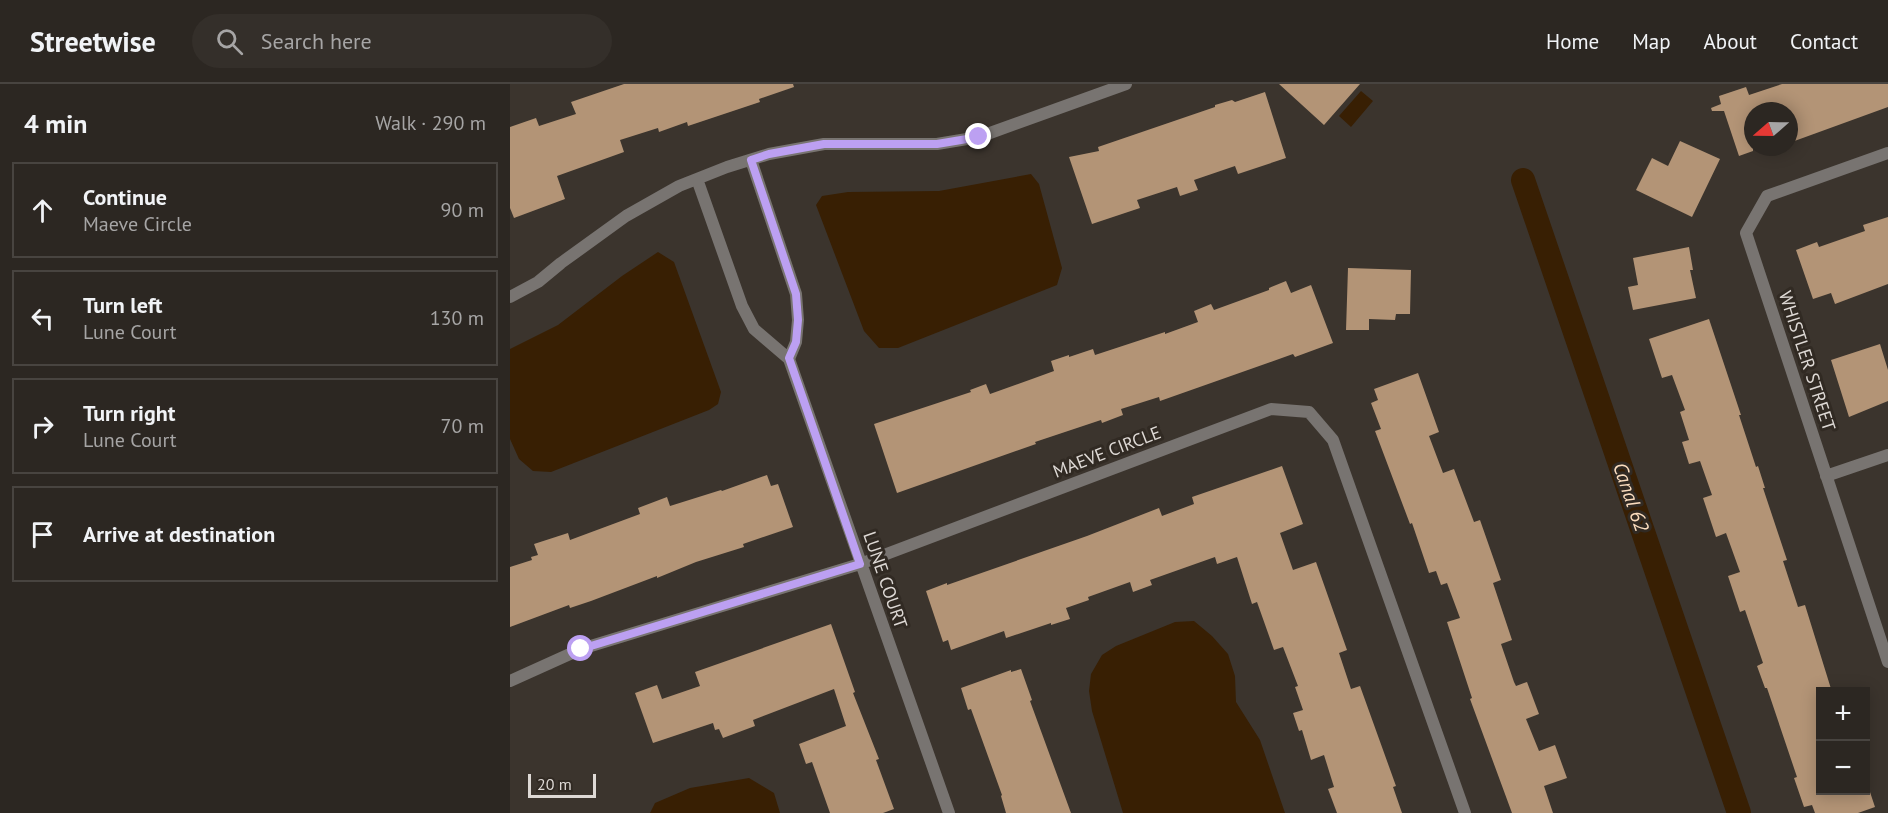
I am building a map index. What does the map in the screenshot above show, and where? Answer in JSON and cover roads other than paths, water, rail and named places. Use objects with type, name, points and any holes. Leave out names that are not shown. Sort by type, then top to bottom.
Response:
[{"type":"street","points":[[510,297],[538,282],[626,216],[679,186],[751,160],[769,154],[824,144],[937,144],[979,137],[1126,84]]},
{"type":"street","name":"WHISTLER STREET","points":[[1888,153],[1767,196],[1746,233],[1888,662]]},
{"type":"street","points":[[697,179],[742,306],[754,329],[789,358],[796,342],[798,320],[796,294],[751,160]]},
{"type":"street","name":"LUNE COURT","points":[[789,358],[949,813]]},
{"type":"street","name":"MAEVE CIRCLE","points":[[510,681],[581,649],[860,564],[1271,409],[1309,412],[1333,440],[1465,813]]},
{"type":"street","points":[[1826,477],[1888,455]]},
{"type":"waterway","name":"Canal 62","points":[[1523,180],[1739,813]]}]
